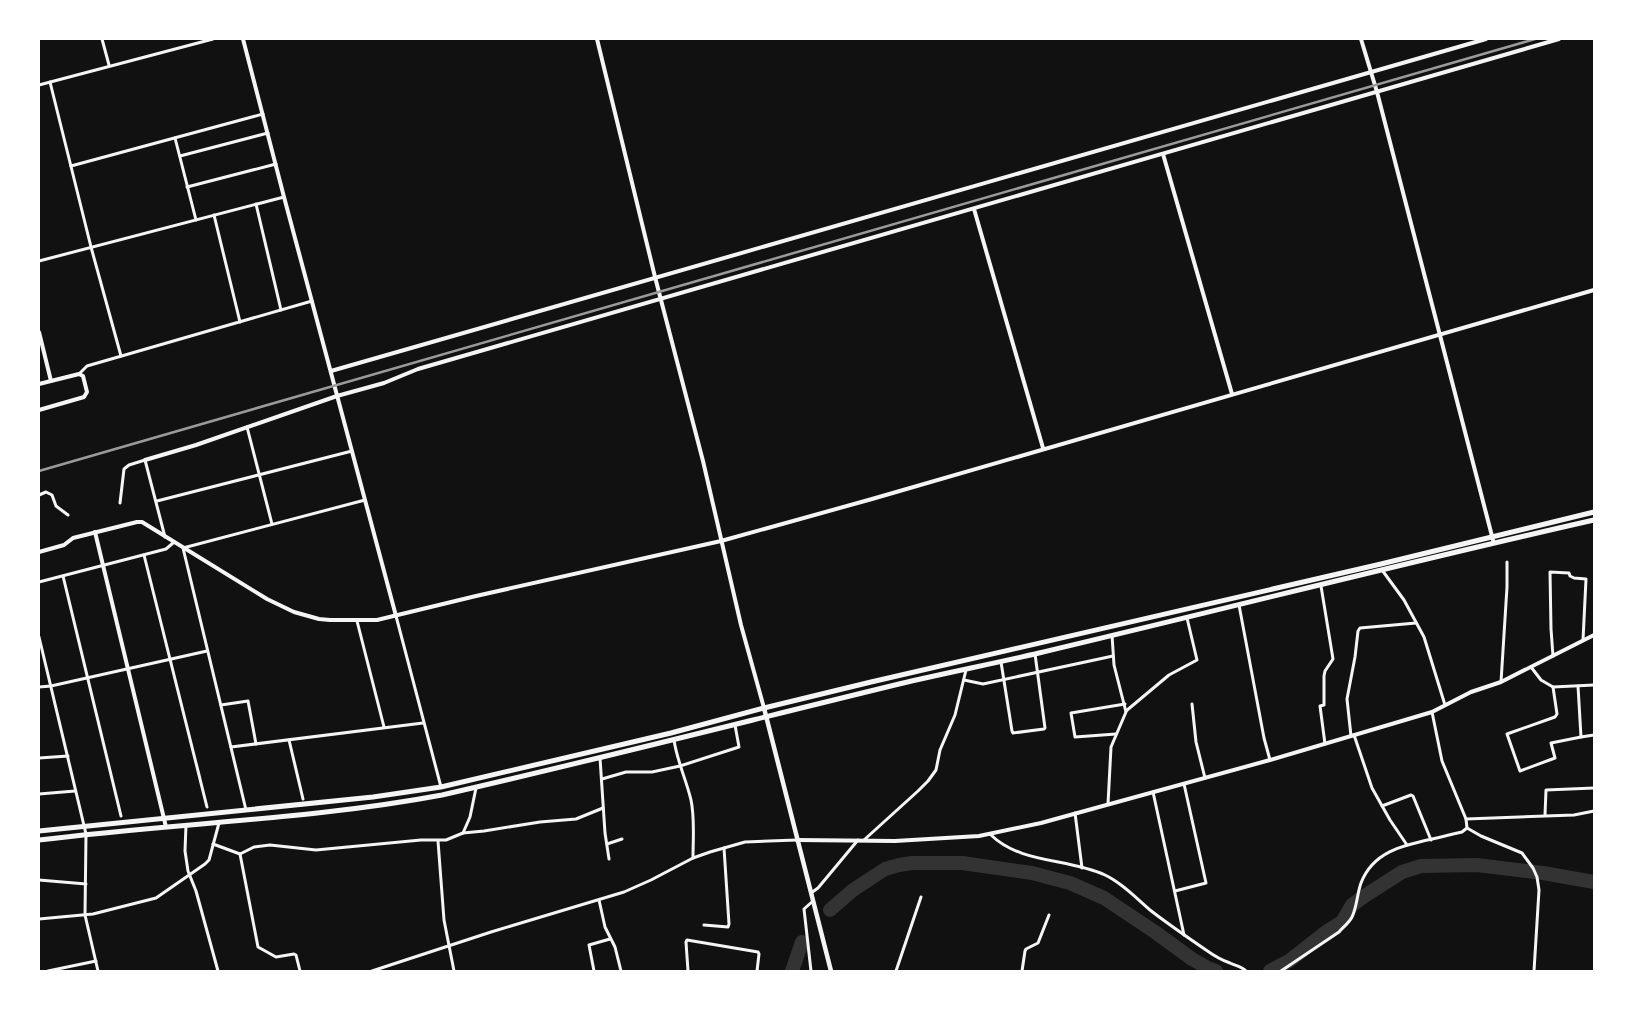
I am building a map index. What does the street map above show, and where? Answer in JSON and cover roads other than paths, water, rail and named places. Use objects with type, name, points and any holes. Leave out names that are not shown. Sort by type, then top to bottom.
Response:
[{"type":"highway","points":[[39,832],[373,797],[441,786],[671,733],[764,708],[1381,564],[1594,512]]},
{"type":"highway","points":[[39,840],[391,803],[476,787],[1594,520]]},
{"type":"main road","points":[[764,708],[831,971]]},
{"type":"street","points":[[102,39],[109,65]]},
{"type":"street","points":[[39,85],[213,39]]},
{"type":"street","points":[[243,39],[441,786]]},
{"type":"street","points":[[597,39],[655,277],[703,461],[741,625],[764,708]]},
{"type":"street","points":[[1361,39],[1377,92],[1494,543]]},
{"type":"street","points":[[330,371],[1486,39]]},
{"type":"street","points":[[120,503],[124,469],[129,465],[246,428],[337,396],[384,383],[418,369],[1559,39]]},
{"type":"street","points":[[50,82],[120,356]]},
{"type":"street","points":[[71,166],[263,114]]},
{"type":"street","points":[[180,156],[268,133]]},
{"type":"street","points":[[175,138],[196,220]]},
{"type":"street","points":[[1163,154],[1232,394]]},
{"type":"street","points":[[187,187],[276,164]]},
{"type":"street","points":[[39,261],[284,197]]},
{"type":"street","points":[[256,204],[281,310]]},
{"type":"street","points":[[974,209],[1043,448]]},
{"type":"street","points":[[214,215],[240,322]]},
{"type":"street","points":[[39,552],[64,545],[73,538],[142,522],[267,599],[294,612],[319,619],[377,620],[721,541],[1594,290]]},
{"type":"street","points":[[39,384],[79,374],[87,366],[312,301]]},
{"type":"street","points":[[39,332],[51,381]]},
{"type":"street","points":[[39,410],[86,396],[87,392],[83,376],[79,374]]},
{"type":"street","points":[[246,428],[272,524]]},
{"type":"street","points":[[157,501],[352,451]]},
{"type":"street","points":[[145,460],[165,537]]},
{"type":"street","points":[[39,495],[46,492],[52,495],[56,506],[68,515]]},
{"type":"street","points":[[183,548],[365,500]]},
{"type":"street","points":[[95,532],[166,827]]},
{"type":"street","points":[[39,582],[166,549],[174,543]]},
{"type":"street","points":[[183,548],[246,811]]},
{"type":"street","points":[[144,555],[207,807]]},
{"type":"street","points":[[1501,682],[1507,562]]},
{"type":"street","points":[[1382,570],[1404,600],[1427,645],[1444,706]]},
{"type":"street","points":[[1553,656],[1550,629],[1550,572],[1570,573],[1570,576],[1574,578],[1586,579],[1583,640]]},
{"type":"street","points":[[63,576],[121,816]]},
{"type":"street","points":[[1321,586],[1333,658],[1325,672],[1324,706],[1320,706],[1325,744]]},
{"type":"street","points":[[1239,605],[1264,738],[1270,760]]},
{"type":"street","points":[[1108,804],[1112,747],[1126,712],[1169,675],[1198,660],[1186,618]]},
{"type":"street","points":[[357,621],[384,727]]},
{"type":"street","points":[[1407,845],[1372,788],[1353,735],[1347,699],[1358,630],[1360,628],[1416,623]]},
{"type":"street","points":[[1112,635],[1113,656],[1126,712]]},
{"type":"street","points":[[372,971],[384,969],[448,945],[624,892],[693,858],[745,842],[927,840],[990,834],[1184,784],[1432,712],[1471,692],[1501,682],[1594,635]]},
{"type":"street","points":[[39,637],[86,834],[85,915],[98,971]]},
{"type":"street","points":[[39,688],[207,651]]},
{"type":"street","points":[[1001,662],[1013,733],[1044,729],[1039,672],[1035,654]]},
{"type":"street","points":[[964,680],[983,684],[1113,656]]},
{"type":"street","points":[[1531,666],[1541,680],[1553,687],[1594,685]]},
{"type":"street","points":[[863,840],[918,791],[936,770],[940,750],[955,715],[966,670]]},
{"type":"street","points":[[1578,686],[1581,737]]},
{"type":"street","points":[[1553,687],[1557,714],[1508,734],[1520,771],[1555,758],[1552,743],[1594,734]]},
{"type":"street","points":[[221,705],[248,701],[256,744]]},
{"type":"street","points":[[1116,734],[1074,737],[1071,713],[1125,704]]},
{"type":"street","points":[[1192,704],[1196,742],[1205,778]]},
{"type":"street","points":[[1432,712],[1442,761],[1466,819],[1467,828]]},
{"type":"street","points":[[231,747],[424,723]]},
{"type":"street","points":[[602,779],[626,772],[652,772],[680,766],[739,747],[735,725]]},
{"type":"street","points":[[289,740],[303,799]]},
{"type":"street","points":[[674,740],[676,754],[692,807],[694,823],[693,858]]},
{"type":"street","points":[[39,758],[68,756]]},
{"type":"street","points":[[600,758],[606,844],[609,859]]},
{"type":"street","points":[[1175,891],[1206,883],[1184,784]]},
{"type":"street","points":[[463,833],[470,817],[476,787]]},
{"type":"street","points":[[1545,815],[1546,790],[1594,788]]},
{"type":"street","points":[[39,794],[76,791]]},
{"type":"street","points":[[1152,792],[1184,935]]},
{"type":"street","points":[[1382,806],[1413,796],[1431,840]]},
{"type":"street","points":[[213,844],[240,854],[254,847],[270,845],[316,850],[421,840],[438,841],[463,833],[484,832],[540,822],[576,819],[603,808]]},
{"type":"street","points":[[1466,819],[1574,815],[1594,811]]},
{"type":"street","points":[[1075,813],[1082,868]]},
{"type":"street","points":[[39,919],[85,915],[156,898],[209,860],[220,822]]},
{"type":"street","points":[[186,825],[185,851],[189,875],[196,891],[218,971]]},
{"type":"street","points":[[1281,971],[1339,932],[1352,917],[1364,876],[1377,859],[1387,852],[1407,845],[1462,832],[1467,828]]},
{"type":"street","points":[[1467,828],[1522,853],[1533,868],[1539,890],[1534,971]]},
{"type":"street","points":[[990,834],[1000,843],[1018,852],[1094,871],[1115,881],[1184,935],[1220,959],[1240,966],[1246,971]]},
{"type":"street","points":[[606,844],[622,839]]},
{"type":"street","points":[[811,894],[858,840]]},
{"type":"street","points":[[438,841],[443,910],[454,971]]},
{"type":"street","points":[[704,925],[728,927],[730,924],[724,848]]},
{"type":"street","points":[[240,854],[258,947],[276,957],[296,955],[300,971]]},
{"type":"street","points":[[39,880],[86,884]]},
{"type":"street","points":[[896,971],[921,897]]},
{"type":"street","points":[[599,900],[605,927],[615,947],[621,971]]},
{"type":"street","points":[[811,971],[804,909],[813,901]]},
{"type":"street","points":[[1022,971],[1024,951],[1038,943],[1049,915]]},
{"type":"street","points":[[594,971],[589,945],[610,939]]},
{"type":"street","points":[[688,971],[687,940],[758,952],[760,954],[757,971]]},
{"type":"street","points":[[48,971],[96,961]]},
{"type":"waterway","points":[[830,910],[853,890],[885,869],[899,865],[912,863],[962,863],[1032,873],[1070,883],[1104,898],[1192,959],[1216,971]]},
{"type":"waterway","points":[[1270,971],[1289,961],[1342,922],[1352,905],[1366,895],[1402,872],[1421,866],[1477,865],[1543,873],[1594,882]]},
{"type":"waterway","points":[[792,971],[802,942]]},
{"type":"railway","points":[[39,471],[1535,39]]}]
